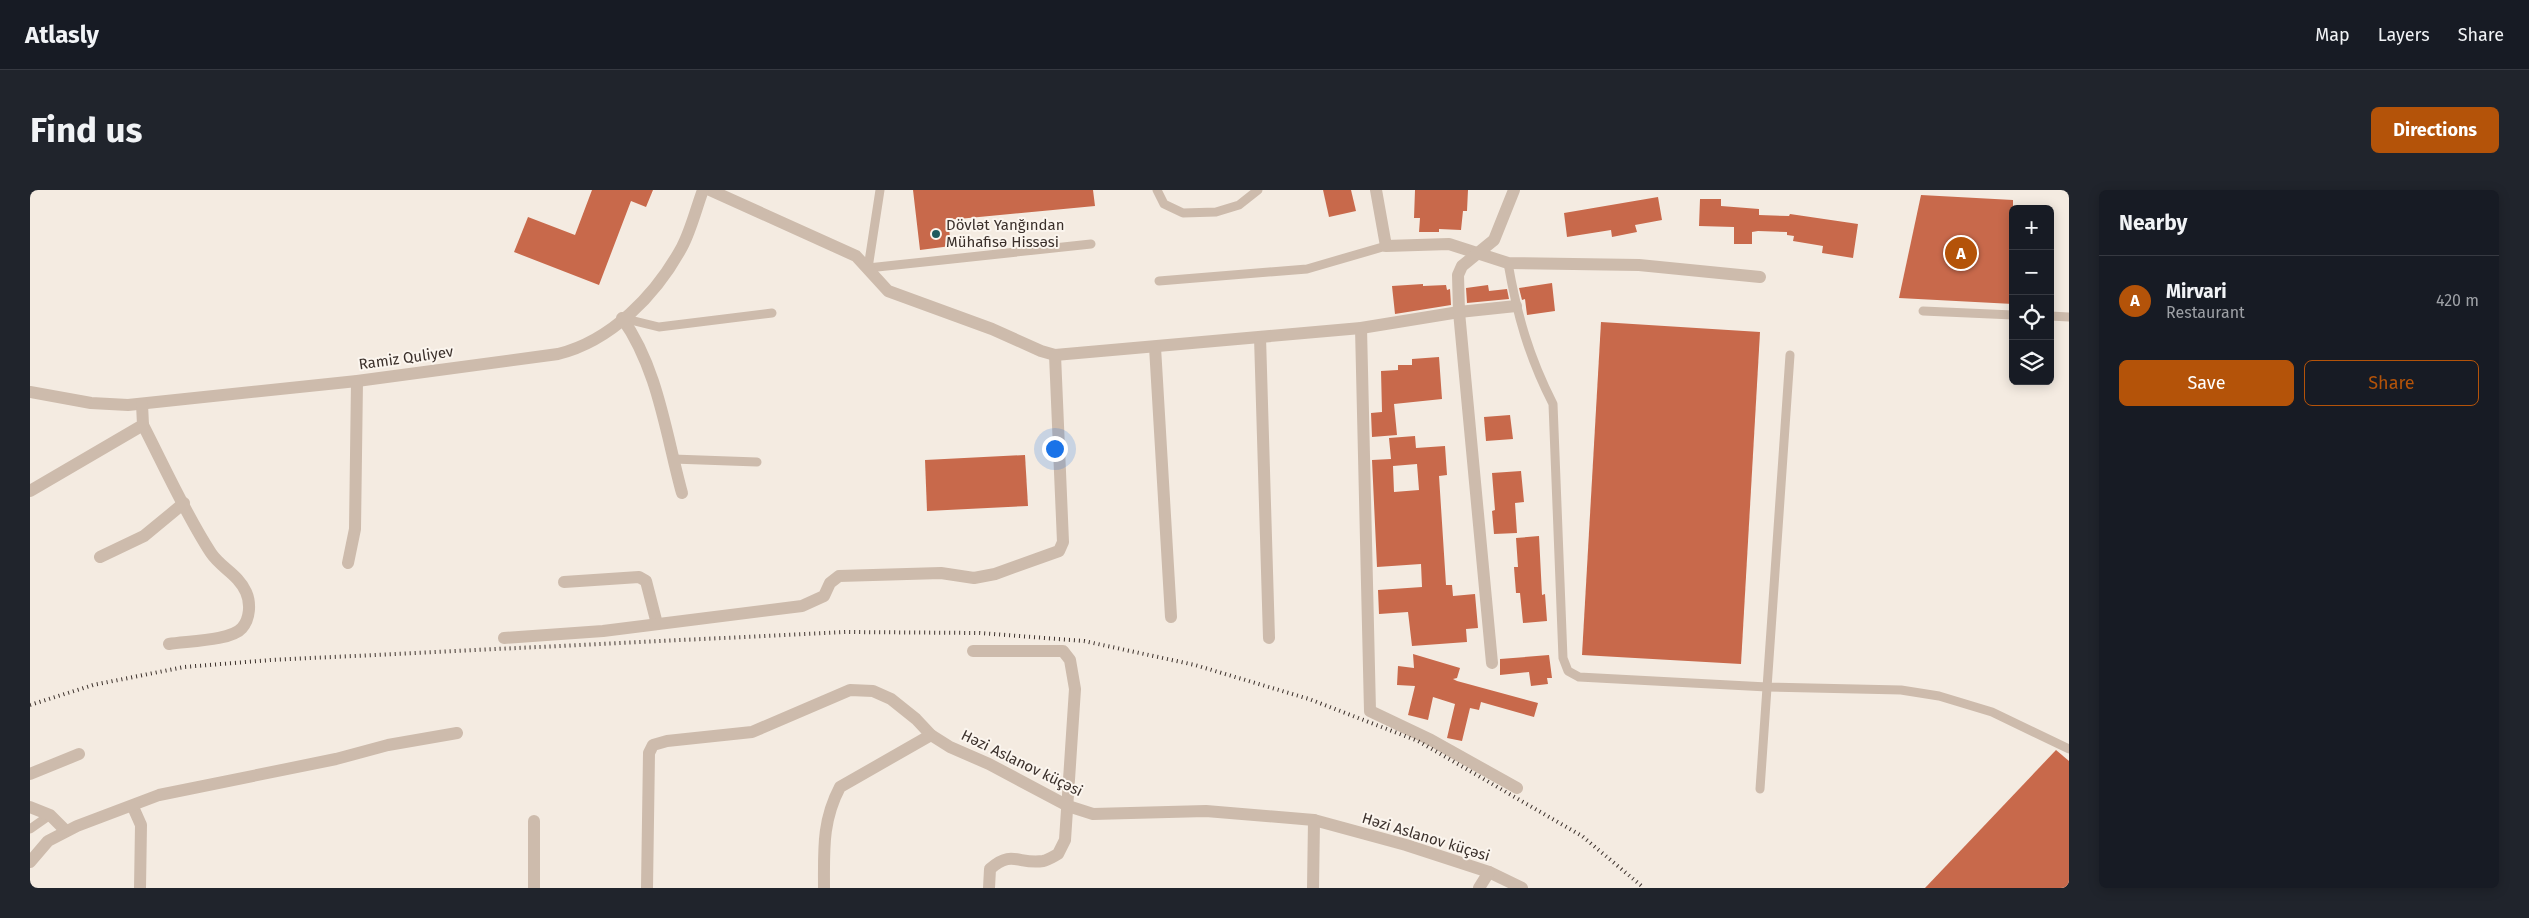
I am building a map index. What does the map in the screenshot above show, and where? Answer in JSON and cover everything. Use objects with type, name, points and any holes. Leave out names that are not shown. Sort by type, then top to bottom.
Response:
[{"type":"street","name":"Ramiz Quliyev","points":[[30,392],[91,403],[142,404],[357,381],[558,354],[578,349],[600,338],[646,298],[683,246],[703,190]]},
{"type":"street","points":[[710,190],[856,256],[888,291],[992,329],[1040,351],[1055,355],[1361,328],[1459,312],[1516,306]]},
{"type":"street","points":[[1376,190],[1386,246],[1449,244],[1508,263],[1639,265],[1760,277]]},
{"type":"street","points":[[1492,663],[1459,312],[1458,275],[1462,266],[1494,240],[1514,190]]},
{"type":"street","points":[[622,318],[635,337],[648,365],[682,493]]},
{"type":"street","points":[[1361,328],[1370,711],[1431,740],[1517,788]]},
{"type":"street","points":[[1260,337],[1269,638]]},
{"type":"street","points":[[1155,347],[1171,616]]},
{"type":"street","points":[[504,638],[602,631],[802,606],[824,596],[830,583],[839,576],[941,573],[974,578],[995,574],[1059,551],[1063,542],[1055,355]]},
{"type":"street","points":[[348,563],[355,529],[357,381]]},
{"type":"street","points":[[142,404],[143,425],[184,503],[210,551],[237,577],[249,603],[248,619],[242,629],[231,636],[169,644]]},
{"type":"street","points":[[30,491],[143,425]]},
{"type":"street","points":[[100,557],[144,536],[184,503]]},
{"type":"street","points":[[564,582],[639,577],[646,581],[658,624]]},
{"type":"street","points":[[973,651],[1063,651],[1070,660],[1075,689],[1065,840],[1058,854],[1043,861],[1011,857],[1000,860],[990,869],[989,888]]},
{"type":"street","name":"Həzi Aslanov küçəsi","points":[[647,888],[649,753],[653,746],[667,740],[752,732],[850,690],[873,690],[891,699],[931,734],[950,747],[989,764],[1068,806],[1093,814],[1206,811],[1314,820],[1406,845],[1488,872],[1522,888]]},
{"type":"street","points":[[30,862],[48,841],[159,795],[336,759],[388,745],[457,733]]},
{"type":"street","points":[[824,888],[824,831],[832,802],[840,787],[931,734]]},
{"type":"street","points":[[30,774],[79,754]]},
{"type":"street","points":[[133,806],[141,826],[140,888]]},
{"type":"street","points":[[30,807],[50,814],[66,832]]},
{"type":"street","points":[[1313,888],[1314,820]]},
{"type":"street","points":[[534,821],[534,888]]},
{"type":"street","points":[[1479,888],[1488,872]]},
{"type":"lane","points":[[880,190],[868,268],[1091,244]]},
{"type":"lane","points":[[1157,190],[1164,204],[1183,213],[1216,212],[1239,205],[1258,190]]},
{"type":"lane","points":[[1160,281],[1307,269],[1386,246]]},
{"type":"lane","points":[[1508,263],[1516,306],[1535,370],[1553,404],[1563,658],[1568,671],[1578,677],[1767,687],[1901,690],[1939,696],[1992,712],[2069,749]]},
{"type":"lane","points":[[1923,312],[2009,315]]},
{"type":"lane","points":[[622,318],[659,327],[772,313]]},
{"type":"lane","points":[[2054,316],[2069,317]]},
{"type":"lane","points":[[1760,789],[1790,355]]},
{"type":"lane","points":[[673,459],[757,462]]},
{"type":"lane","points":[[30,829],[50,814]]},
{"type":"building","points":[[592,190],[653,190],[646,207],[631,201],[599,285],[514,252],[528,217],[575,235]]},
{"type":"building","points":[[913,190],[1093,190],[1095,206],[948,220],[951,246],[920,250]]},
{"type":"building","points":[[1323,190],[1351,190],[1356,211],[1329,217]]},
{"type":"building","points":[[1415,190],[1468,190],[1467,211],[1463,211],[1461,230],[1439,229],[1439,232],[1419,232],[1420,218],[1414,218]]},
{"type":"building","points":[[1921,195],[2013,200],[2013,205],[2009,205],[2009,304],[1899,298]]},
{"type":"building","points":[[1658,197],[1662,220],[1635,225],[1637,232],[1612,237],[1611,230],[1567,237],[1564,213]]},
{"type":"building","points":[[1700,199],[1721,199],[1721,206],[1759,209],[1759,215],[1789,216],[1790,214],[1858,224],[1853,258],[1822,253],[1823,246],[1793,241],[1794,236],[1787,235],[1787,232],[1752,232],[1752,244],[1734,244],[1734,227],[1699,226]]},
{"type":"building","points":[[1552,283],[1555,311],[1527,315],[1525,299],[1522,300],[1519,288]]},
{"type":"building","points":[[1423,284],[1423,286],[1446,285],[1447,290],[1450,289],[1451,305],[1395,314],[1392,286]]},
{"type":"building","points":[[1488,285],[1489,291],[1507,289],[1509,299],[1467,303],[1466,288]]},
{"type":"building","points":[[1601,322],[1760,332],[1741,664],[1582,655]]},
{"type":"building","points":[[1439,357],[1442,399],[1394,404],[1397,435],[1372,437],[1371,413],[1382,412],[1381,371],[1398,370],[1398,365],[1412,365],[1412,359]]},
{"type":"building","points":[[1510,415],[1513,439],[1486,441],[1484,417]]},
{"type":"building","points":[[1415,436],[1416,448],[1445,446],[1447,475],[1439,476],[1446,585],[1452,585],[1453,596],[1475,594],[1478,628],[1466,629],[1467,642],[1412,646],[1408,612],[1379,614],[1378,590],[1422,587],[1421,564],[1377,567],[1372,460],[1391,459],[1389,438]],"holes":[[[1417,464],[1419,490],[1394,492],[1393,466]]]},
{"type":"building","points":[[1025,455],[1028,506],[927,511],[925,460]]},
{"type":"building","points":[[1521,471],[1524,502],[1515,503],[1517,533],[1494,534],[1492,511],[1495,510],[1492,473]]},
{"type":"building","points":[[1539,536],[1542,595],[1545,594],[1547,621],[1523,623],[1520,593],[1516,593],[1514,567],[1518,567],[1516,538]]},
{"type":"building","points":[[1413,654],[1460,668],[1457,678],[1453,679],[1457,681],[1538,703],[1534,717],[1481,702],[1479,710],[1470,708],[1462,741],[1447,738],[1455,704],[1433,697],[1428,720],[1408,715],[1415,686],[1397,685],[1398,666],[1414,668]]},
{"type":"building","points":[[1549,655],[1552,678],[1547,678],[1548,684],[1531,686],[1529,672],[1500,675],[1500,659]]},
{"type":"building","points":[[2056,750],[2069,761],[2069,888],[1925,888]]},
{"type":"railway","points":[[30,705],[93,685],[184,667],[271,660],[846,632],[980,633],[1084,641],[1195,665],[1309,699],[1418,741],[1582,836],[1644,888]]},
{"type":"place","name":"Dövlət Yanğından Mühafisə Hissəsi","points":[[936,234]]},
{"type":"place","name":"Mirvari","points":[[1961,253]]}]
